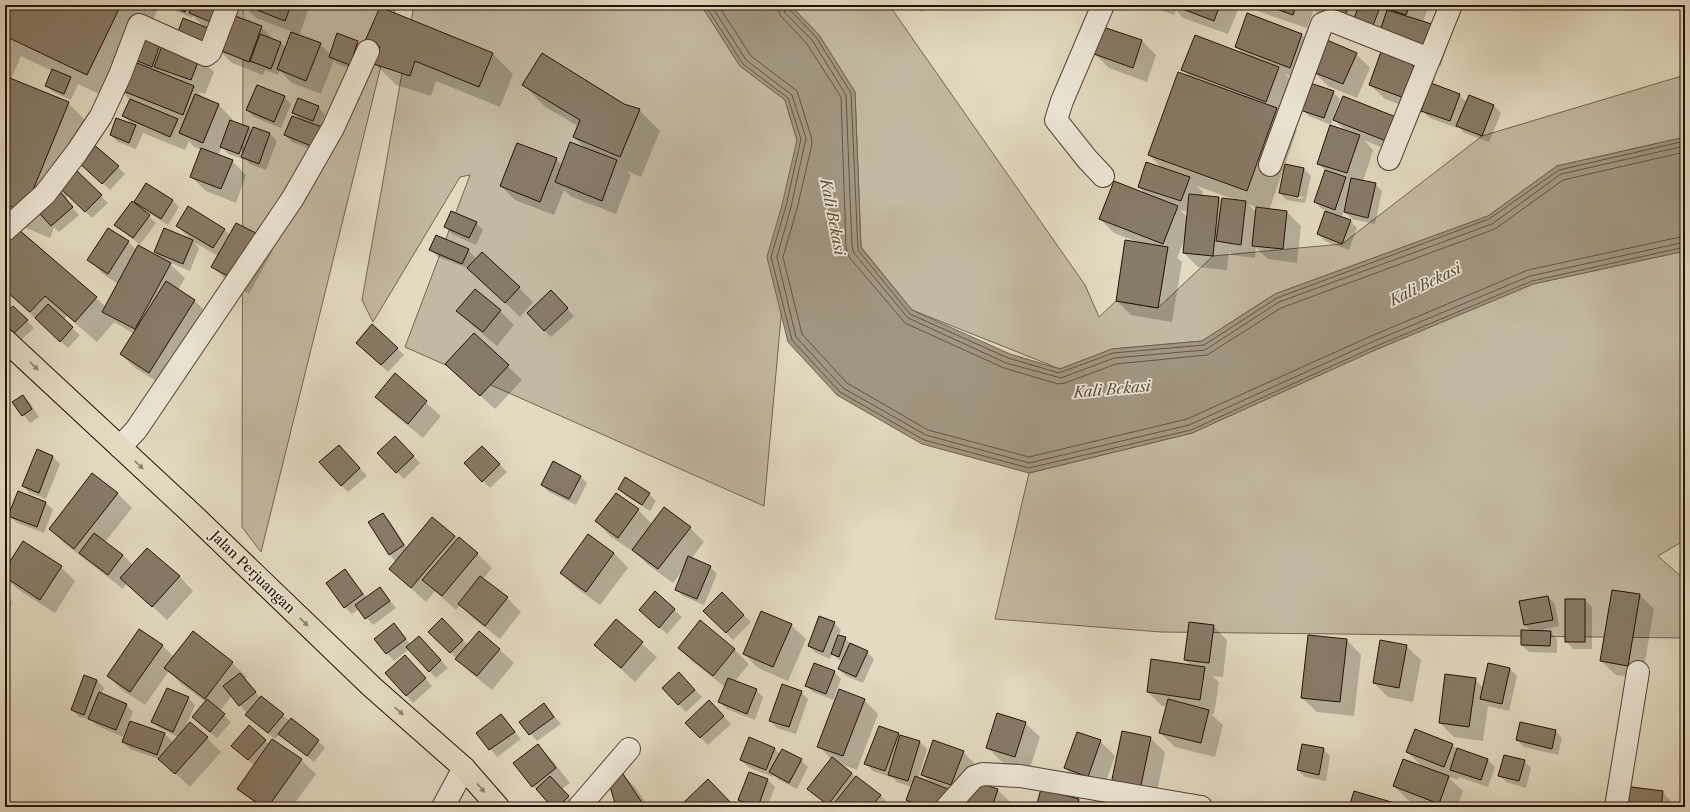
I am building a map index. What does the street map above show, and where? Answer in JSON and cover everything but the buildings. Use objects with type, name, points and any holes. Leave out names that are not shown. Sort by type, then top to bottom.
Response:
[{"type":"main road","name":"Jalan Perjuangan","points":[[5,340],[120,447],[372,687],[464,768],[498,807]]},
{"type":"street","points":[[5,230],[45,194],[77,152],[101,116],[120,75],[139,25],[206,55],[210,52],[228,5]]},
{"type":"street","points":[[1103,5],[1062,101],[1056,120],[1087,159],[1103,176]]},
{"type":"street","points":[[1388,159],[1451,5]]},
{"type":"street","points":[[1270,165],[1322,24],[1333,21],[1429,59]]},
{"type":"street","points":[[120,447],[136,430],[293,198],[333,128],[368,51]]},
{"type":"street","points":[[1616,807],[1638,672]]},
{"type":"street","points":[[579,807],[629,749]]},
{"type":"street","points":[[443,807],[464,768]]},
{"type":"street","points":[[947,807],[974,777],[983,774],[1020,776],[1201,807]]},
{"type":"shaded area","points":[[243,5],[396,5],[261,552],[242,527]]},
{"type":"shaded area","points":[[414,5],[701,5],[740,66],[785,100],[797,140],[764,506],[405,347],[470,175],[460,177],[373,322],[362,300]]},
{"type":"shaded area","points":[[790,5],[889,5],[1085,285],[1099,317],[1116,301],[1158,308],[1213,256],[1342,244],[1482,136],[1685,75],[1685,137],[1557,166],[1488,216],[1275,294],[1202,341],[1112,349],[1060,369],[912,310],[861,247],[855,92],[819,35]]},
{"type":"shaded area","points":[[1685,251],[1685,540],[1658,556],[1685,580],[1685,638],[1161,632],[995,619],[1029,473],[1192,433],[1375,350],[1533,284]]},
{"type":"water","name":"Kali Bekasi","points":[[701,5],[790,5],[819,35],[855,92],[861,248],[912,310],[1010,354],[1060,369],[1112,349],[1202,341],[1275,294],[1488,216],[1557,166],[1685,137],[1685,251],[1533,284],[1375,350],[1192,433],[1029,473],[922,444],[837,395],[788,342],[767,257],[782,205],[797,140],[785,100],[740,66]]}]
